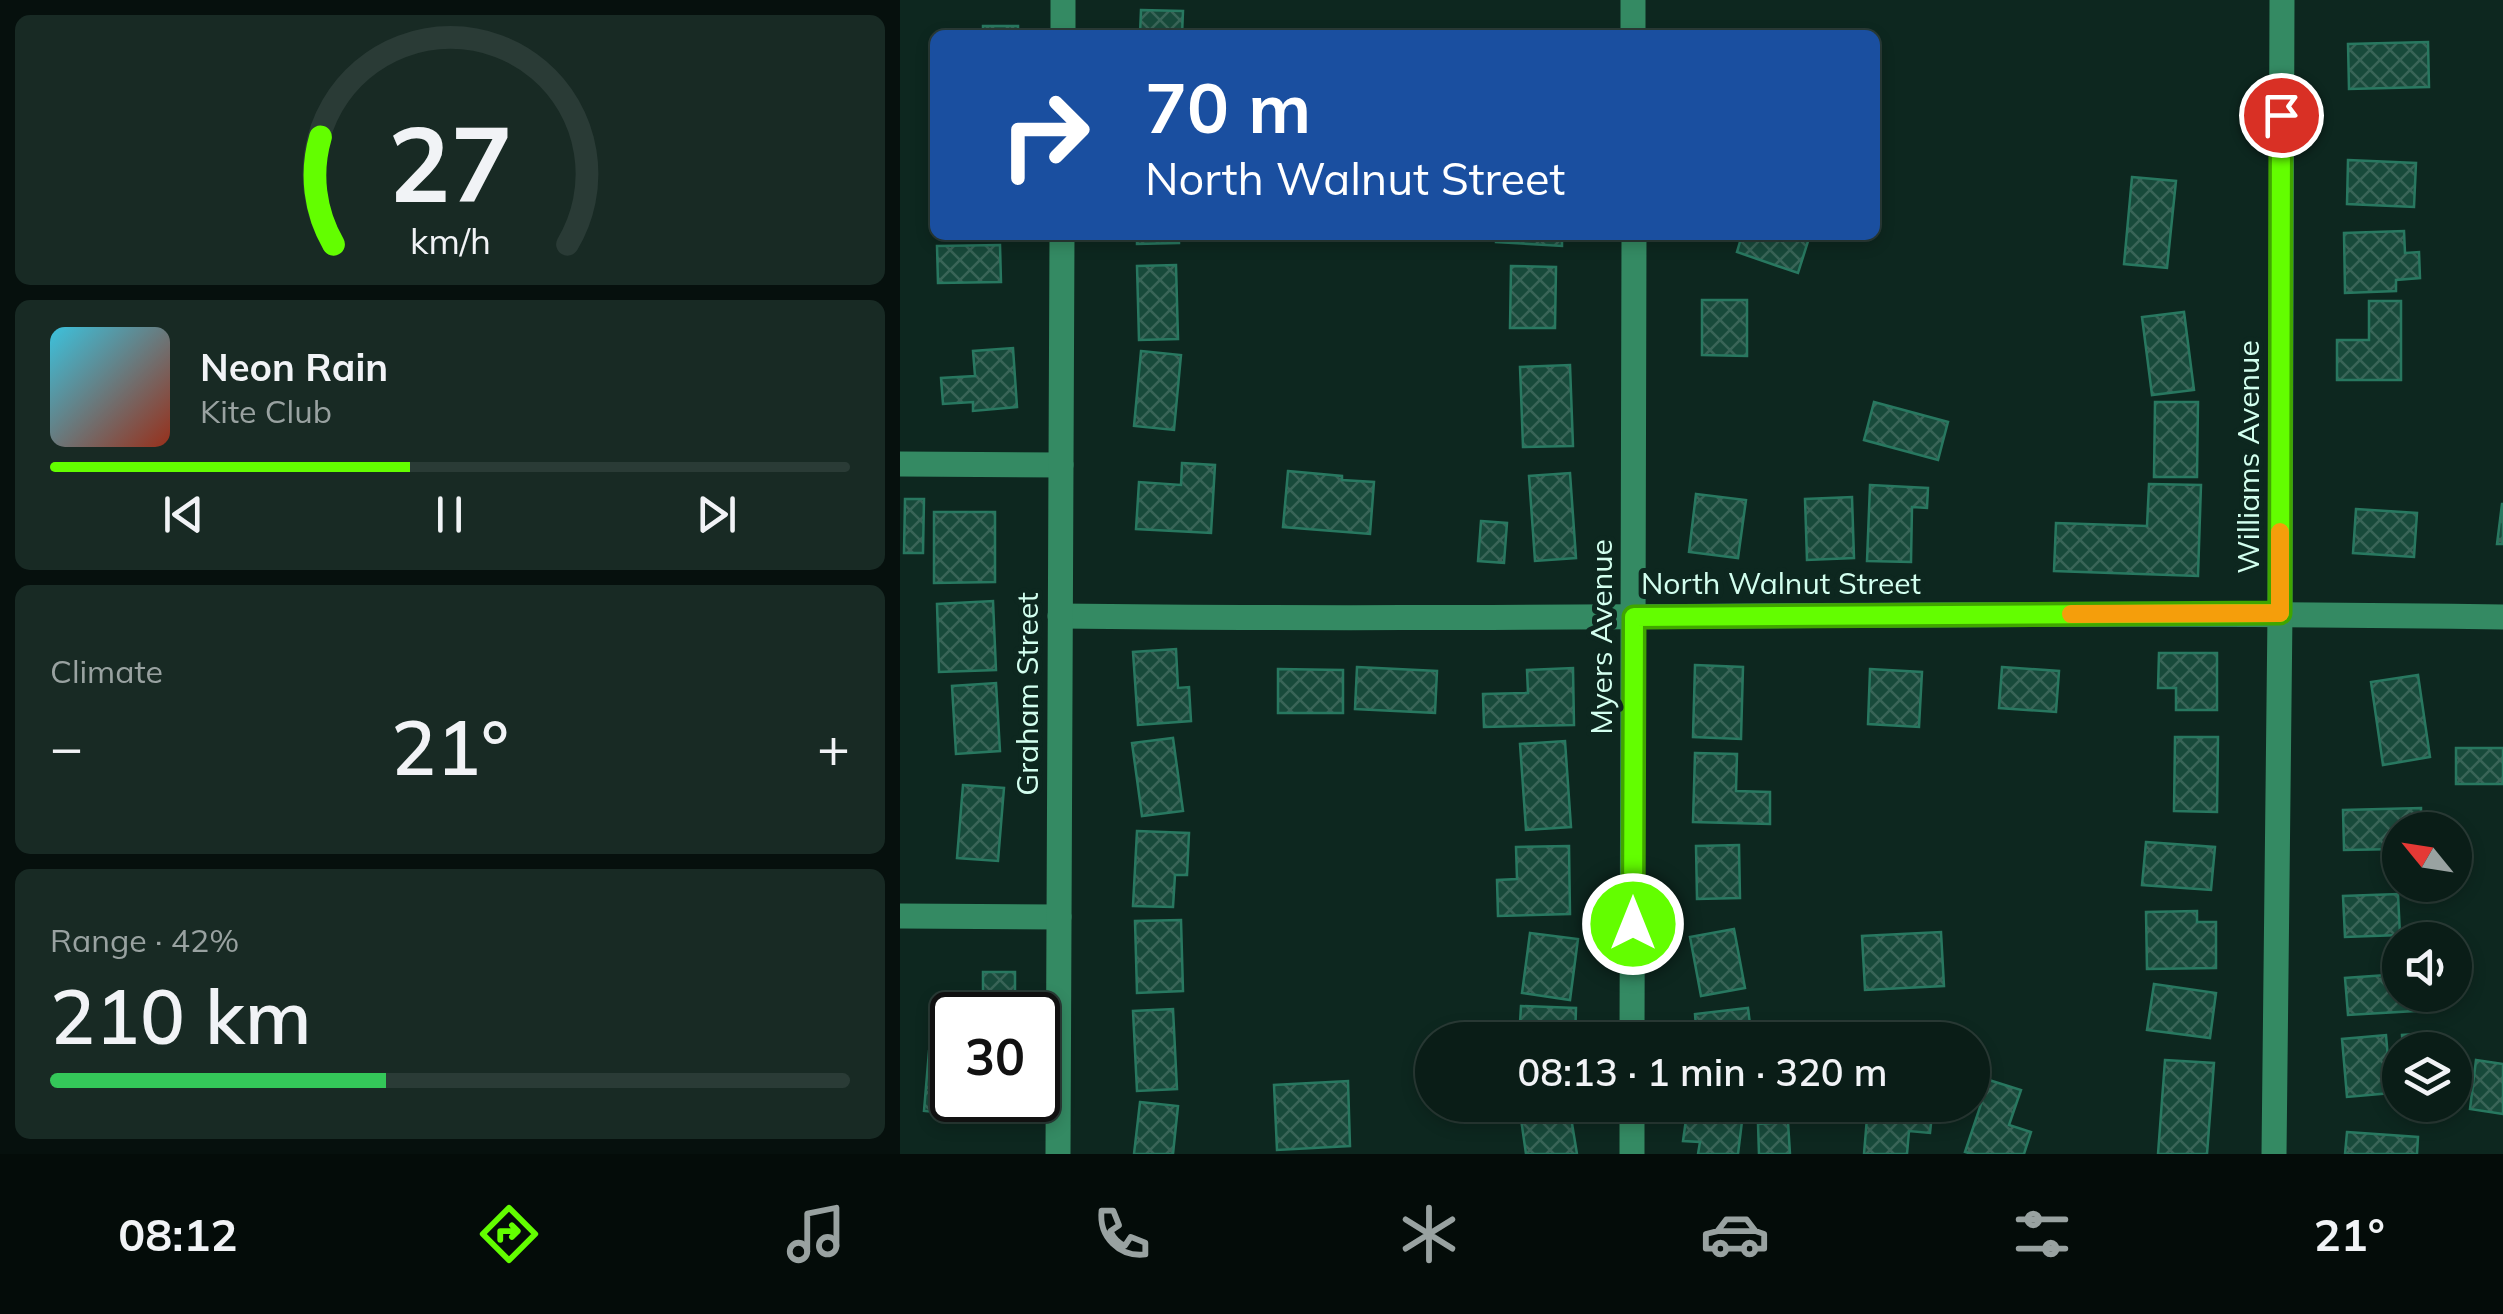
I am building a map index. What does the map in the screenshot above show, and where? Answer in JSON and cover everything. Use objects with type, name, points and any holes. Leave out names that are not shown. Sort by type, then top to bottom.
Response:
[{"type":"street","points":[[1063,0],[1063,30]]},
{"type":"street","points":[[1634,0],[1634,30]]},
{"type":"street","name":"Williams Avenue","points":[[2274,1154],[2282,0]]},
{"type":"street","name":"Graham Street","points":[[1058,1154],[1062,240]]},
{"type":"street","name":"Myers Avenue","points":[[1632,1022],[1634,240]]},
{"type":"street","points":[[900,464],[1061,465]]},
{"type":"street","name":"North Walnut Street","points":[[1060,616],[2503,616]]},
{"type":"street","points":[[900,916],[1058,917]]},
{"type":"street","points":[[1632,1122],[1632,1154]]},
{"type":"building","points":[[1141,10],[1183,11],[1182,30],[1140,30]]},
{"type":"building","points":[[983,26],[1018,26],[1018,30],[983,30]]},
{"type":"building","points":[[2428,42],[2429,87],[2349,89],[2348,44]]},
{"type":"building","points":[[2348,160],[2416,163],[2414,207],[2347,204]]},
{"type":"building","points":[[2132,177],[2176,181],[2167,268],[2124,264]]},
{"type":"building","points":[[2404,231],[2405,253],[2419,252],[2420,278],[2396,280],[2396,291],[2345,293],[2344,233]]},
{"type":"building","points":[[1137,240],[1179,240],[1179,243],[1137,244]]},
{"type":"building","points":[[1562,240],[1562,246],[1496,242]]},
{"type":"building","points":[[1741,240],[1808,240],[1798,273],[1737,252]]},
{"type":"building","points":[[1000,245],[1001,282],[938,283],[937,246]]},
{"type":"building","points":[[1176,265],[1178,339],[1139,340],[1137,266]]},
{"type":"building","points":[[1511,266],[1556,267],[1555,328],[1510,328]]},
{"type":"building","points":[[1702,300],[1747,300],[1747,356],[1702,355]]},
{"type":"building","points":[[2369,301],[2401,301],[2401,380],[2337,380],[2337,340],[2369,340]]},
{"type":"building","points":[[2184,312],[2194,390],[2152,395],[2142,317]]},
{"type":"building","points":[[1013,348],[1017,407],[973,411],[973,402],[943,404],[941,378],[975,376],[973,351]]},
{"type":"building","points":[[1141,351],[1181,355],[1174,430],[1134,426]]},
{"type":"building","points":[[1570,365],[1573,446],[1523,447],[1520,367]]},
{"type":"building","points":[[1874,402],[1948,422],[1938,460],[1864,440]]},
{"type":"building","points":[[2155,402],[2198,402],[2197,477],[2154,477]]},
{"type":"building","points":[[1182,463],[1215,465],[1211,533],[1136,529],[1139,482],[1181,485]]},
{"type":"building","points":[[1288,471],[1374,482],[1370,534],[1283,527]]},
{"type":"building","points":[[1570,473],[1576,558],[1535,561],[1529,476]]},
{"type":"building","points":[[2149,484],[2201,485],[2198,576],[2054,571],[2056,523],[2147,526]]},
{"type":"building","points":[[1870,485],[1928,488],[1927,508],[1912,507],[1911,562],[1867,561]]},
{"type":"building","points":[[1696,494],[1746,500],[1738,558],[1689,552]]},
{"type":"building","points":[[1852,497],[1854,558],[1807,560],[1805,499]]},
{"type":"building","points":[[905,499],[924,499],[923,553],[904,553]]},
{"type":"building","points":[[2502,504],[2503,544],[2497,544]]},
{"type":"building","points":[[2356,509],[2417,513],[2414,557],[2353,553]]},
{"type":"building","points":[[934,512],[995,512],[995,582],[934,583]]},
{"type":"building","points":[[1481,521],[1507,523],[1504,563],[1478,561]]},
{"type":"building","points":[[993,601],[996,670],[939,672],[937,604]]},
{"type":"building","points":[[1176,649],[1178,688],[1189,687],[1191,721],[1138,725],[1133,652]]},
{"type":"building","points":[[2159,653],[2217,653],[2217,710],[2176,710],[2176,688],[2158,688]]},
{"type":"building","points":[[1695,665],[1743,667],[1741,739],[1693,737]]},
{"type":"building","points":[[1357,667],[1437,671],[1435,713],[1355,709]]},
{"type":"building","points":[[2002,667],[2059,671],[2056,712],[1999,708]]},
{"type":"building","points":[[1573,668],[1574,725],[1484,727],[1483,694],[1528,693],[1527,670]]},
{"type":"building","points":[[1278,669],[1343,670],[1343,713],[1278,713]]},
{"type":"building","points":[[1870,669],[1922,672],[1919,727],[1868,724]]},
{"type":"building","points":[[2418,675],[2430,757],[2383,765],[2371,682]]},
{"type":"building","points":[[996,683],[1000,751],[956,754],[952,686]]},
{"type":"building","points":[[2175,737],[2218,737],[2217,812],[2174,811]]},
{"type":"building","points":[[1173,738],[1183,811],[1142,816],[1132,743]]},
{"type":"building","points":[[1565,741],[1571,827],[1526,830],[1520,744]]},
{"type":"building","points":[[2456,748],[2503,748],[2503,784],[2456,784]]},
{"type":"building","points":[[1695,753],[1737,754],[1736,791],[1770,792],[1770,824],[1693,822]]},
{"type":"building","points":[[963,785],[1004,788],[998,861],[957,858]]},
{"type":"building","points":[[2421,808],[2421,812],[2382,812],[2382,849],[2344,850],[2343,810]]},
{"type":"building","points":[[1137,831],[1189,833],[1187,875],[1175,875],[1173,907],[1133,906]]},
{"type":"building","points":[[2146,842],[2215,847],[2211,890],[2142,885]]},
{"type":"building","points":[[1739,845],[1740,898],[1697,899],[1696,846]]},
{"type":"building","points":[[1569,846],[1570,914],[1498,916],[1497,880],[1517,879],[1516,847]]},
{"type":"building","points":[[2382,895],[2382,902],[2398,902],[2399,922],[2382,922],[2382,936],[2345,937],[2343,896]]},
{"type":"building","points":[[2197,911],[2197,922],[2216,922],[2216,968],[2147,969],[2146,912]]},
{"type":"building","points":[[1181,920],[1183,991],[1137,993],[1135,921]]},
{"type":"building","points":[[1734,929],[1745,988],[1701,996],[1690,937]]},
{"type":"building","points":[[1941,932],[1944,986],[1865,990],[1862,936]]},
{"type":"building","points":[[1530,933],[1578,939],[1570,1000],[1522,993]]},
{"type":"building","points":[[983,972],[1015,972],[1015,992],[983,992]]},
{"type":"building","points":[[2382,975],[2382,1012],[2398,1012],[2348,1015],[2345,978]]},
{"type":"building","points":[[2154,984],[2216,993],[2210,1038],[2147,1030]]},
{"type":"building","points":[[1521,1006],[1576,1008],[1576,1022],[1520,1022]]},
{"type":"building","points":[[1748,1008],[1750,1022],[1696,1022],[1695,1014]]},
{"type":"building","points":[[1173,1009],[1177,1089],[1137,1091],[1133,1011]]},
{"type":"building","points":[[2382,1035],[2382,1094],[2347,1097],[2342,1039]]},
{"type":"building","points":[[929,1051],[930,1051],[930,1112],[924,1111]]},
{"type":"building","points":[[2165,1060],[2214,1063],[2207,1154],[2158,1154]]},
{"type":"building","points":[[2476,1060],[2503,1064],[2503,1114],[2472,1109]]},
{"type":"building","points":[[1990,1080],[2021,1090],[2009,1125],[2031,1132],[2024,1154],[1965,1152],[1975,1122],[1990,1122]]},
{"type":"building","points":[[1348,1081],[1350,1146],[1277,1150],[1274,1085]]},
{"type":"building","points":[[1140,1102],[1178,1106],[1173,1154],[1134,1154]]},
{"type":"building","points":[[1521,1122],[1572,1122],[1577,1154],[1526,1154]]},
{"type":"building","points":[[1686,1122],[1742,1122],[1738,1154],[1698,1154],[1700,1142],[1683,1141]]},
{"type":"building","points":[[1788,1122],[1790,1154],[1759,1154],[1758,1124]]},
{"type":"building","points":[[1867,1122],[1931,1122],[1930,1133],[1909,1131],[1907,1154],[1864,1154]]},
{"type":"building","points":[[2347,1132],[2418,1137],[2417,1154],[2345,1154]]},
{"type":"slow traffic","points":[[2071,614],[2280,613],[2280,532]]},
{"type":"route","points":[[1633,924],[1634,617],[2280,613],[2281,115]]}]
